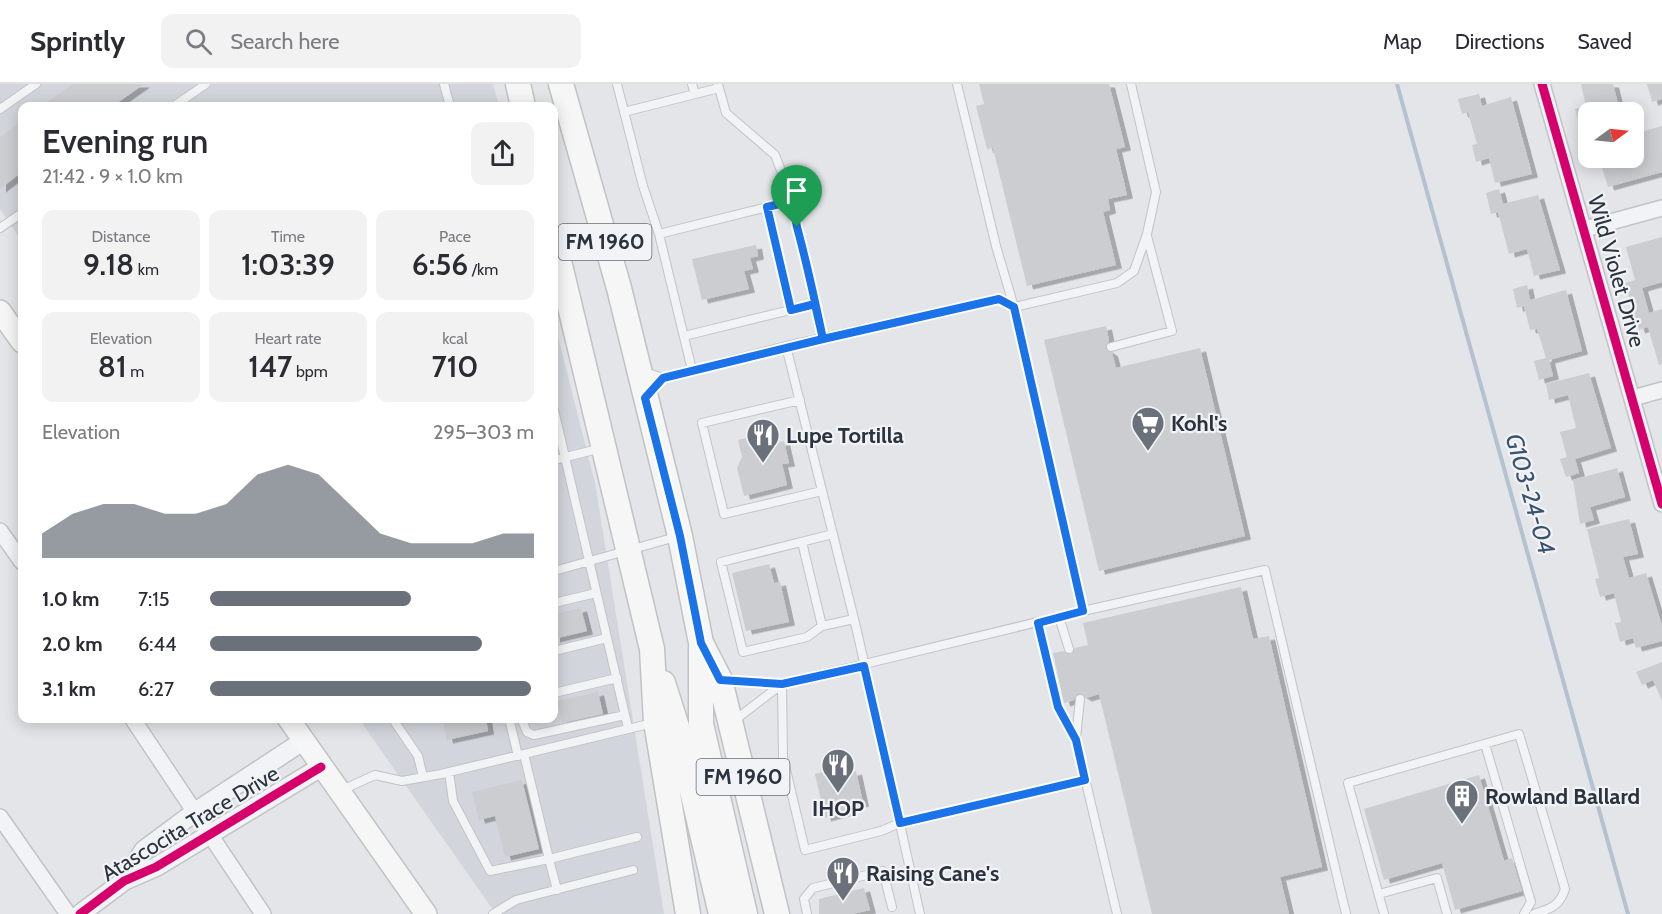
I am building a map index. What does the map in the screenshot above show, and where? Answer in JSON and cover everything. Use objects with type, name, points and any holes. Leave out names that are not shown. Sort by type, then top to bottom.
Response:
[{"type":"main road","points":[[518,84],[522,102]]},
{"type":"main road","name":"FM 1960","points":[[561,84],[648,386],[701,643],[720,680],[777,914]]},
{"type":"main road","name":"FM 1960","points":[[558,271],[561,295],[629,551],[652,649],[656,723],[688,914]]},
{"type":"main road","points":[[0,311],[18,334]]},
{"type":"main road","points":[[701,643],[701,724],[746,914]]},
{"type":"main road","points":[[652,649],[677,728],[721,914]]},
{"type":"main road","points":[[291,723],[426,914]]},
{"type":"street","name":"Wild Violet Drive","points":[[1542,84],[1662,504]]},
{"type":"street","points":[[1585,229],[1662,208]]},
{"type":"street","points":[[1633,398],[1662,390]]},
{"type":"street","points":[[0,531],[18,556]]},
{"type":"street","points":[[135,723],[263,914]]},
{"type":"street","name":"Atascocita Trace Drive","points":[[124,881],[144,850],[195,812],[303,741]]},
{"type":"street","name":"Atascocita Trace Drive","points":[[80,914],[124,881],[156,867],[321,767]]},
{"type":"street","points":[[0,817],[68,914]]},
{"type":"lane","points":[[2,105],[36,84]]},
{"type":"lane","points":[[180,102],[206,84]]},
{"type":"lane","points":[[444,84],[449,102]]},
{"type":"lane","points":[[617,84],[643,186],[659,234],[692,370]]},
{"type":"lane","points":[[692,84],[695,94]]},
{"type":"lane","points":[[957,84],[996,246],[1014,307],[1083,611]]},
{"type":"lane","points":[[648,386],[663,378],[786,346],[999,299],[1014,307],[1117,283],[1134,271],[1147,234],[1156,192],[1131,84]]},
{"type":"lane","points":[[624,112],[719,86],[726,113],[775,155],[792,201],[823,339]]},
{"type":"lane","points":[[659,234],[792,201]]},
{"type":"lane","points":[[767,207],[791,310]]},
{"type":"lane","points":[[0,228],[18,216]]},
{"type":"lane","points":[[1111,347],[1172,331],[1147,234]]},
{"type":"lane","points":[[684,336],[815,304]]},
{"type":"lane","points":[[786,346],[854,618],[920,914]]},
{"type":"lane","points":[[648,386],[663,378]]},
{"type":"lane","points":[[800,400],[702,423],[724,514],[822,491]]},
{"type":"lane","points":[[558,427],[628,728]]},
{"type":"lane","points":[[558,459],[602,448]]},
{"type":"lane","points":[[833,534],[721,562],[743,652],[807,638],[822,626],[854,618]]},
{"type":"lane","points":[[558,570],[680,536]]},
{"type":"lane","points":[[802,542],[822,626]]},
{"type":"lane","points":[[720,680],[782,684],[864,666],[1083,611],[1265,570],[1346,914]]},
{"type":"lane","points":[[558,602],[596,593]]},
{"type":"lane","points":[[1059,618],[1069,650]]},
{"type":"lane","points":[[1038,623],[1058,707],[1076,740],[1117,914]]},
{"type":"lane","points":[[558,650],[607,638]]},
{"type":"lane","points":[[558,692],[616,678]]},
{"type":"lane","points":[[731,722],[782,684]]},
{"type":"lane","points":[[782,684],[783,757],[805,850],[881,831],[900,823],[1085,780]]},
{"type":"lane","points":[[1076,740],[1080,699]]},
{"type":"lane","points":[[523,723],[527,732],[534,735],[625,715]]},
{"type":"lane","points":[[395,723],[418,756],[423,777]]},
{"type":"lane","points":[[511,723],[557,890]]},
{"type":"lane","points":[[338,792],[375,775],[402,781],[656,723]]},
{"type":"lane","points":[[1384,914],[1348,783],[1519,734],[1565,888],[1561,901],[1534,914]]},
{"type":"lane","points":[[1485,744],[1531,902],[1524,914]]},
{"type":"lane","points":[[449,772],[453,801],[490,871],[638,837]]},
{"type":"lane","points":[[493,914],[516,900],[633,870]]},
{"type":"lane","points":[[807,914],[804,899],[813,888],[883,871],[892,907]]},
{"type":"lane","points":[[1379,894],[1437,878],[1447,914]]},
{"type":"lane","points":[[1557,904],[1559,914]]},
{"type":"shaded area","points":[[0,84],[493,84],[498,102],[18,102],[18,235],[0,209]]},
{"type":"shaded area","points":[[558,337],[595,483],[664,914],[496,914],[362,723],[558,723]]},
{"type":"building","points":[[73,84],[144,84],[119,102],[48,102]]},
{"type":"building","points":[[979,84],[1109,84],[1125,147],[1116,149],[1127,195],[1108,199],[1110,210],[1103,212],[1116,265],[1027,286],[993,148],[987,149],[976,106],[984,104]]},
{"type":"building","points":[[1581,84],[1613,84],[1618,102],[1585,102]]},
{"type":"building","points":[[1647,84],[1662,84],[1662,99],[1652,102]]},
{"type":"building","points":[[1479,94],[1482,106],[1511,97],[1532,174],[1495,183],[1489,158],[1476,162],[1472,145],[1477,144],[1468,112],[1462,114],[1458,99]]},
{"type":"building","points":[[18,124],[18,175],[0,189],[0,137]]},
{"type":"building","points":[[1662,126],[1662,172],[1608,187],[1602,168],[1644,168],[1644,131]]},
{"type":"building","points":[[1499,189],[1503,204],[1538,195],[1560,270],[1534,276],[1527,249],[1509,254],[1498,212],[1491,214],[1486,193]]},
{"type":"building","points":[[1662,237],[1662,282],[1642,288],[1649,313],[1662,309],[1662,364],[1659,365],[1648,327],[1639,330],[1625,283],[1635,280],[1626,247]]},
{"type":"building","points":[[756,245],[758,256],[750,258],[753,269],[744,271],[749,289],[702,300],[692,259]]},
{"type":"building","points":[[1527,285],[1530,300],[1566,290],[1582,351],[1549,360],[1553,376],[1539,380],[1534,361],[1546,358],[1537,329],[1530,330],[1524,306],[1517,308],[1513,289]]},
{"type":"building","name":"Kohl's","points":[[1106,326],[1109,341],[1105,348],[1112,353],[1116,368],[1200,348],[1245,536],[1099,571],[1044,340]]},
{"type":"building","points":[[1589,373],[1611,448],[1575,459],[1579,473],[1566,477],[1560,459],[1567,457],[1560,432],[1576,428],[1568,395],[1549,400],[1546,384]]},
{"type":"building","name":"Lupe Tortilla","points":[[769,433],[772,444],[784,441],[789,463],[782,464],[787,485],[744,496],[737,468],[742,457],[738,440]]},
{"type":"building","points":[[1617,468],[1625,497],[1590,507],[1594,520],[1580,524],[1573,480]]},
{"type":"building","points":[[1629,519],[1638,554],[1623,557],[1629,578],[1646,573],[1662,626],[1662,641],[1636,648],[1633,638],[1620,642],[1615,623],[1621,622],[1614,593],[1600,597],[1595,579],[1599,578],[1587,529]]},
{"type":"building","points":[[769,564],[774,583],[780,582],[789,622],[746,631],[732,573]]},
{"type":"building","points":[[1241,587],[1253,639],[1269,636],[1322,867],[1280,877],[1289,914],[1152,914],[1099,694],[1086,698],[1078,693],[1074,700],[1064,703],[1053,653],[1063,651],[1070,655],[1075,648],[1088,645],[1083,623]]},
{"type":"building","points":[[581,608],[587,631],[558,638],[558,613]]},
{"type":"building","points":[[1662,662],[1662,701],[1653,680],[1642,685],[1636,672]]},
{"type":"building","points":[[598,692],[603,714],[562,723],[558,701]]},
{"type":"building","points":[[443,723],[487,723],[488,731],[447,740]]},
{"type":"building","name":"IHOP","points":[[840,768],[842,775],[856,771],[863,803],[850,806],[851,811],[825,818],[815,774]]},
{"type":"building","name":"Rowland Ballard","points":[[1479,775],[1504,861],[1512,858],[1522,891],[1455,910],[1442,863],[1384,880],[1364,809]]},
{"type":"building","points":[[522,780],[539,849],[505,857],[495,816],[479,820],[472,792]]},
{"type":"building","name":"Raising Cane's","points":[[864,888],[870,910],[852,914],[819,914],[819,899]]},
{"type":"waterway","name":"G103-24-04","points":[[1397,84],[1628,914]]},
{"type":"cycle path","points":[[1542,84],[1662,504]]},
{"type":"cycle path","points":[[80,914],[124,881],[156,867],[321,767]]},
{"type":"place","name":"Kohl's","points":[[1148,452]]},
{"type":"place","name":"Lupe Tortilla","points":[[763,464]]},
{"type":"place","name":"IHOP","points":[[838,794]]},
{"type":"place","name":"Rowland Ballard","points":[[1462,825]]},
{"type":"place","name":"Raising Cane's","points":[[843,902]]},
{"type":"route","points":[[797,227],[792,201],[767,207],[791,310],[815,304],[823,339],[999,299],[1014,307],[1083,611],[1038,623],[1058,707],[1076,740],[1085,780],[900,823],[864,666],[782,684],[720,680],[701,643],[680,536],[645,398],[663,378],[786,346],[823,339],[807,265],[797,227]]}]
